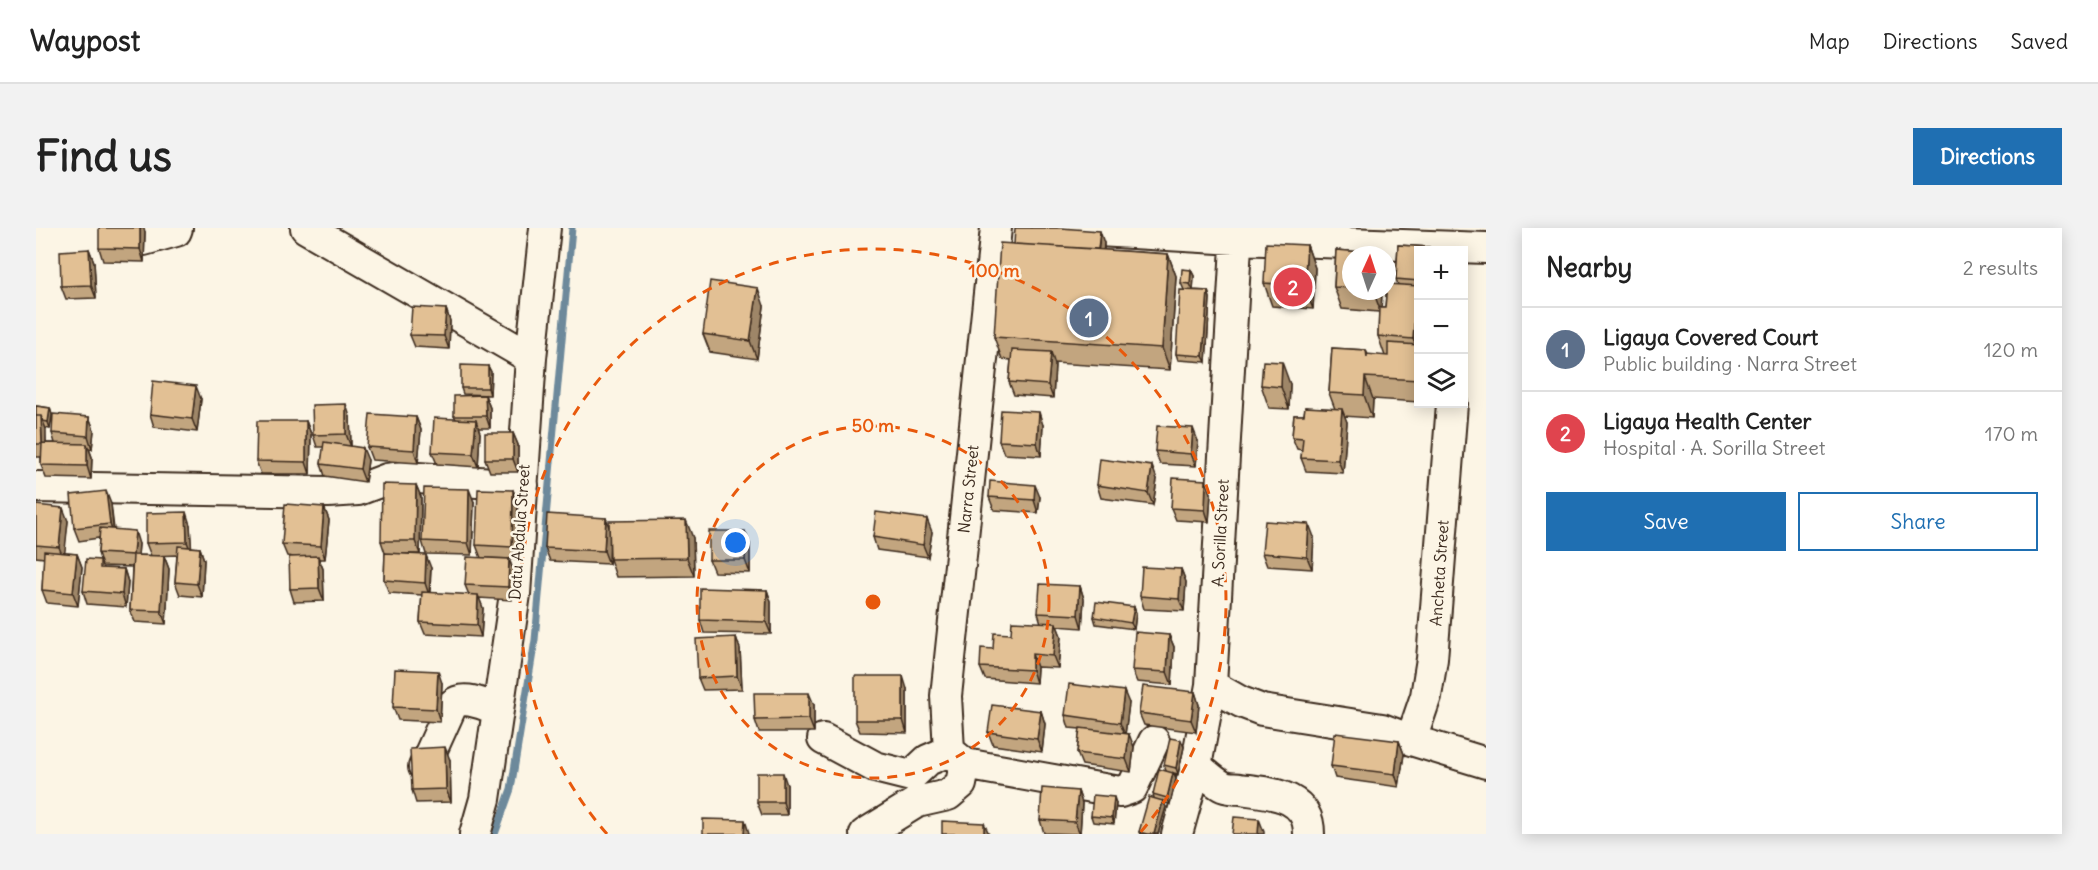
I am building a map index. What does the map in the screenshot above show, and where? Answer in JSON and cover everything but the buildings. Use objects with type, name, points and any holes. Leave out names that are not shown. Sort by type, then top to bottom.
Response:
[{"type":"street","points":[[144,240],[169,234],[177,228]]},
{"type":"street","points":[[306,228],[531,358]]},
{"type":"street","name":"Datu Abdula Street","points":[[475,834],[485,798],[515,594],[531,358],[545,228]]},
{"type":"street","name":"Narra Street","points":[[957,757],[946,696],[996,228]]},
{"type":"street","points":[[1047,228],[1236,233],[1470,245]]},
{"type":"street","name":"A. Sorilla Street","points":[[1177,834],[1196,765],[1211,685],[1236,233]]},
{"type":"street","name":"Ancheta Street","points":[[1411,740],[1426,696],[1432,659],[1452,408]]},
{"type":"street","points":[[36,487],[328,492],[358,490],[387,479],[403,477],[523,485]]},
{"type":"street","points":[[1211,685],[1241,702],[1262,710],[1382,729],[1486,763]]},
{"type":"street","points":[[424,767],[452,705],[457,701],[464,699],[497,709]]},
{"type":"street","points":[[823,739],[914,789]]},
{"type":"street","points":[[865,834],[914,789],[928,760],[957,757],[1120,792],[1132,788],[1154,741]]},
{"type":"street","points":[[1196,765],[1223,787],[1267,792],[1293,800],[1304,813],[1309,834]]},
{"type":"waterway","points":[[495,834],[511,789],[535,640],[572,228]]},
{"type":"place","name":"Ligaya Health Center","points":[[1293,287]]},
{"type":"place","name":"Ligaya Covered Court","points":[[1089,318]]}]
